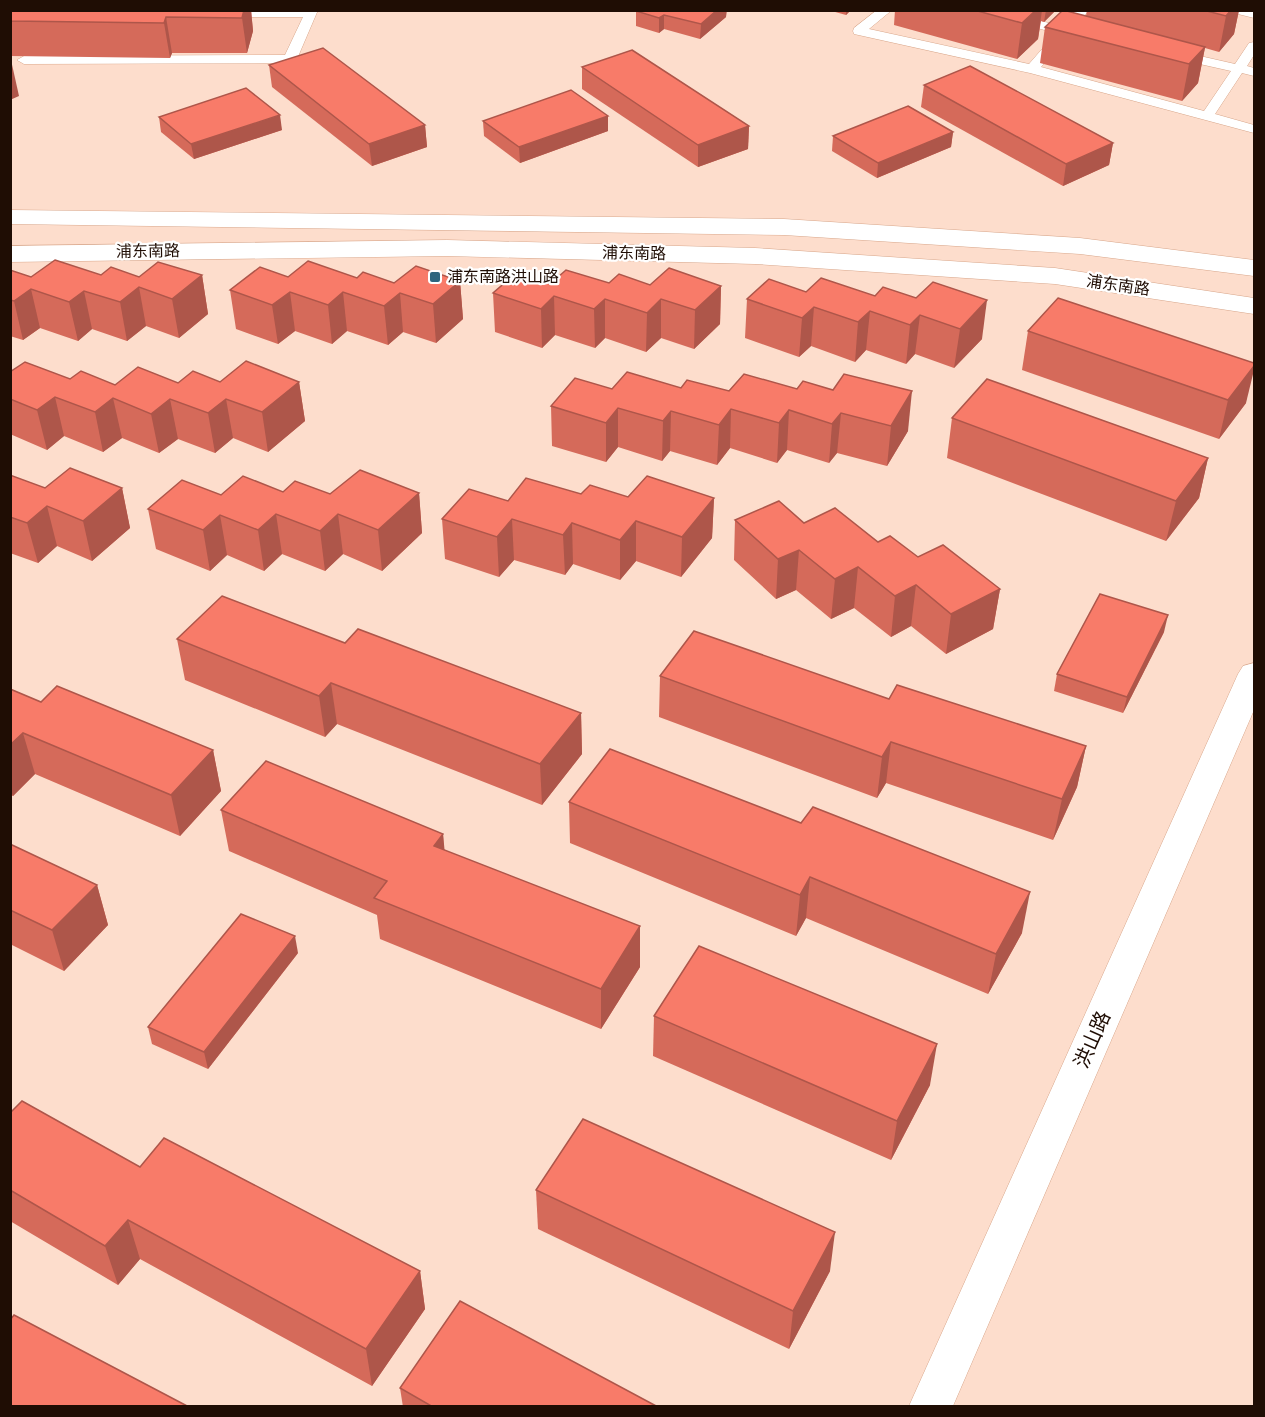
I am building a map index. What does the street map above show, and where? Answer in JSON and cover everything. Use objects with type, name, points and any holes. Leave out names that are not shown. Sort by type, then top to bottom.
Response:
[{"type":"main road","name":"浦东南路","points":[[10,216],[784,226],[1080,246],[1254,268]]},
{"type":"main road","name":"浦东南路","points":[[10,254],[447,248],[755,255],[1055,276],[1254,306]]},
{"type":"main road","name":"洪山路","points":[[931,1407],[1254,674]]},
{"type":"lane","points":[[886,10],[859,31],[1032,69],[1254,129]]},
{"type":"lane","points":[[975,10],[1088,35]]},
{"type":"lane","points":[[1032,69],[1083,10]]},
{"type":"lane","points":[[1238,10],[1254,14]]},
{"type":"lane","points":[[24,60],[290,59],[311,12],[216,13]]},
{"type":"lane","points":[[1207,116],[1254,46]]},
{"type":"lane","points":[[1170,53],[1254,72]]},
{"type":"building","points":[[10,10],[244,10],[242,18],[166,17],[164,23],[10,21]]},
{"type":"building","points":[[637,10],[717,10],[701,24],[664,15],[659,18]]},
{"type":"building","points":[[974,10],[1036,10],[1022,23]]},
{"type":"building","points":[[1063,10],[1205,47],[1189,64],[1045,27]]},
{"type":"building","points":[[1203,10],[1231,10],[1226,16]]},
{"type":"building","points":[[323,48],[425,125],[369,144],[269,65]]},
{"type":"building","points":[[632,50],[749,126],[698,145],[582,67]]},
{"type":"building","points":[[970,66],[1113,143],[1066,164],[924,85]]},
{"type":"building","points":[[246,88],[280,115],[191,144],[159,117]]},
{"type":"building","points":[[571,90],[608,116],[519,147],[483,121]]},
{"type":"building","points":[[908,106],[953,132],[878,163],[833,136]]},
{"type":"building","points":[[55,260],[101,275],[111,267],[139,277],[158,262],[202,275],[172,299],[139,287],[120,302],[84,291],[69,302],[31,289],[14,301],[10,300],[10,270],[31,277]]},
{"type":"building","points":[[308,261],[357,278],[363,272],[394,283],[416,266],[460,281],[433,304],[400,293],[384,306],[343,292],[328,305],[290,292],[272,305],[230,290],[260,267],[288,277]]},
{"type":"building","points":[[669,268],[721,286],[695,310],[661,299],[647,313],[605,299],[594,309],[554,296],[541,309],[493,293],[516,273],[550,284],[566,270],[609,283],[619,274],[650,285]]},
{"type":"building","points":[[821,278],[875,296],[883,287],[916,298],[933,282],[987,300],[960,329],[920,315],[910,325],[870,311],[858,322],[814,307],[802,318],[747,299],[769,279],[806,292]]},
{"type":"building","points":[[1058,298],[1254,363],[1254,366],[1228,400],[1028,331]]},
{"type":"building","points":[[246,361],[299,382],[262,412],[226,399],[208,413],[170,399],[151,414],[113,398],[95,412],[55,397],[37,410],[10,399],[10,372],[25,362],[70,379],[81,371],[115,385],[138,367],[178,383],[193,371],[220,382]]},
{"type":"building","points":[[627,372],[681,388],[687,380],[729,391],[744,374],[797,389],[803,381],[833,390],[844,374],[912,391],[891,426],[841,413],[832,424],[789,410],[779,423],[731,409],[719,425],[671,411],[663,421],[618,408],[606,423],[551,406],[575,378],[612,389]]},
{"type":"building","points":[[987,379],[1208,458],[1176,501],[952,418]]},
{"type":"building","points":[[70,468],[122,488],[83,521],[47,506],[27,523],[10,517],[10,475],[45,488]]},
{"type":"building","points":[[360,470],[419,493],[378,530],[338,514],[320,531],[276,514],[258,530],[220,515],[203,530],[148,509],[182,480],[221,495],[243,476],[283,492],[295,481],[330,494]]},
{"type":"building","points":[[647,476],[714,498],[682,537],[636,521],[620,540],[572,523],[563,535],[512,519],[497,537],[442,519],[469,489],[508,501],[526,478],[581,494],[590,485],[628,497]]},
{"type":"building","points":[[779,501],[804,523],[835,508],[878,542],[890,536],[918,557],[943,545],[1000,589],[951,614],[916,585],[895,596],[858,567],[835,579],[799,550],[778,559],[735,520]]},
{"type":"building","points":[[1100,594],[1168,615],[1127,697],[1057,674]]},
{"type":"building","points":[[222,596],[345,643],[358,629],[581,713],[540,764],[331,683],[319,696],[177,639]]},
{"type":"building","points":[[694,631],[889,699],[897,685],[1086,746],[1062,799],[891,742],[882,757],[660,676]]},
{"type":"building","points":[[57,686],[213,750],[171,795],[23,733],[10,745],[10,689],[41,702]]},
{"type":"building","points":[[610,749],[801,823],[813,807],[1030,892],[996,954],[810,877],[800,895],[569,802]]},
{"type":"building","points":[[266,761],[443,834],[434,846],[640,926],[601,989],[374,898],[387,881],[221,810]]},
{"type":"building","points":[[10,844],[97,885],[52,930],[10,910]]},
{"type":"building","points":[[241,914],[295,936],[204,1052],[148,1027]]},
{"type":"building","points":[[699,946],[937,1044],[897,1121],[654,1016]]},
{"type":"building","points":[[22,1101],[140,1167],[164,1138],[420,1271],[366,1349],[128,1220],[105,1246],[10,1190],[10,1113]]},
{"type":"building","points":[[583,1119],[835,1232],[793,1311],[536,1190]]},
{"type":"building","points":[[460,1301],[658,1407],[433,1407],[400,1388]]},
{"type":"building","points":[[14,1315],[189,1407],[10,1407],[10,1320]]},
{"type":"place","name":"浦东南路洪山路","points":[[435,277]]}]
